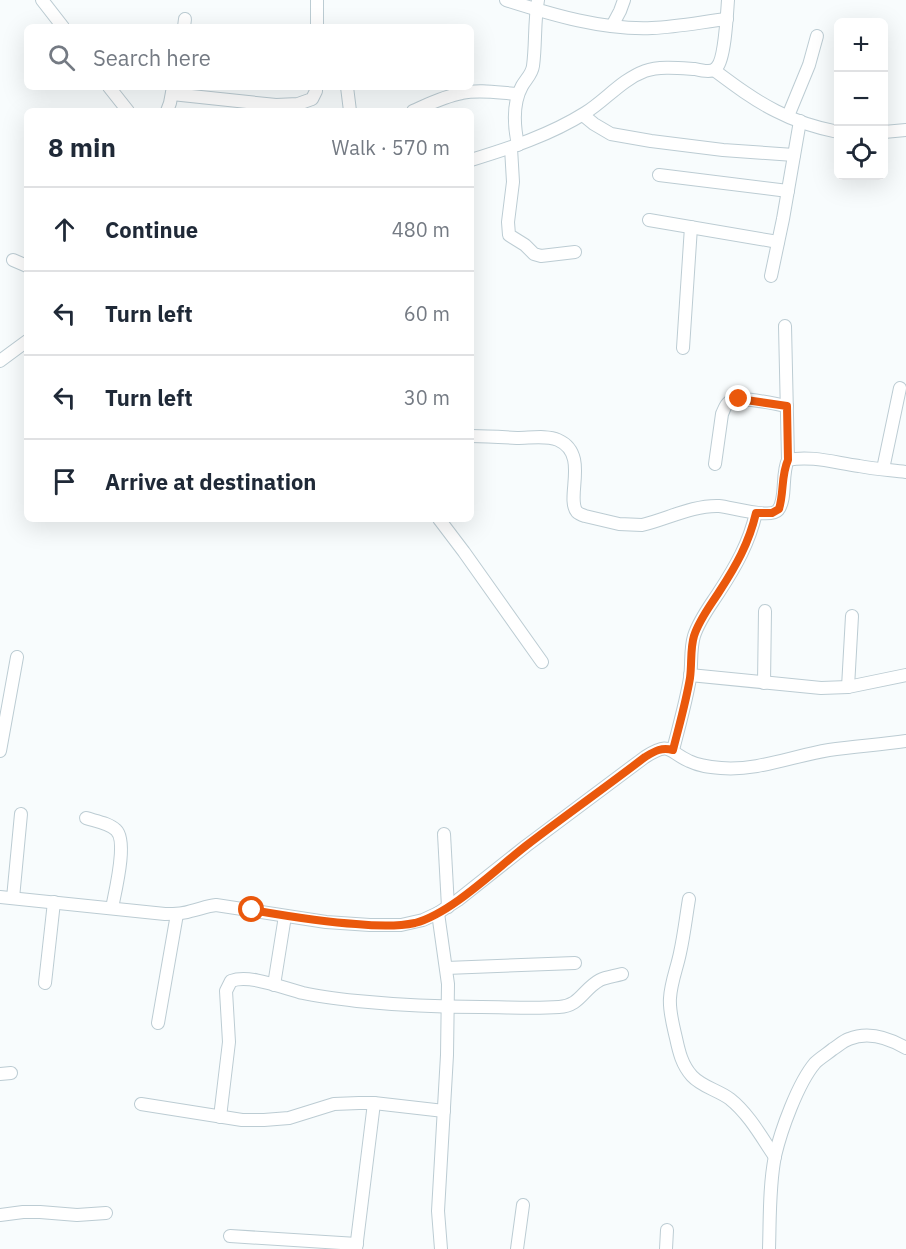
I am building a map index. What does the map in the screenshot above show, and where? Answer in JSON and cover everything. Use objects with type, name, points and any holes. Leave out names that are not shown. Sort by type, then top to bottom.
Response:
[{"type":"street","points":[[42,0],[61,24]]},
{"type":"street","points":[[317,0],[317,24]]},
{"type":"street","points":[[506,0],[537,5],[585,22],[612,26],[651,28],[727,19]]},
{"type":"street","points":[[612,26],[621,11],[624,0]]},
{"type":"street","points":[[714,70],[721,55],[728,0]]},
{"type":"street","points":[[537,5],[532,70],[518,94],[514,118],[515,146],[508,222],[509,235],[534,254],[541,256],[575,252]]},
{"type":"street","points":[[771,276],[794,155],[794,118],[817,36]]},
{"type":"street","points":[[474,159],[515,146],[562,126],[598,105],[626,80],[647,70],[658,68],[714,70],[762,103],[794,118],[834,131]]},
{"type":"street","points":[[111,90],[126,108]]},
{"type":"street","points":[[168,108],[172,91],[253,107],[298,104],[312,99],[316,90]]},
{"type":"street","points":[[347,90],[350,108]]},
{"type":"street","points":[[420,108],[463,92],[518,94]]},
{"type":"street","points":[[583,115],[612,134],[723,150],[794,155]]},
{"type":"street","points":[[888,132],[906,130]]},
{"type":"street","points":[[659,176],[788,191]]},
{"type":"street","points":[[649,220],[778,242]]},
{"type":"street","points":[[683,348],[692,227]]},
{"type":"street","points":[[13,260],[24,265]]},
{"type":"street","points":[[474,436],[543,438],[557,440],[566,445],[572,453],[575,464],[575,508],[578,513],[585,516],[631,526],[707,507],[772,513],[779,509],[785,466],[788,460],[785,326]]},
{"type":"street","points":[[1,363],[24,344]]},
{"type":"street","points":[[883,469],[900,388]]},
{"type":"street","points":[[715,464],[722,414],[724,407],[730,402],[739,399],[787,406]]},
{"type":"street","points":[[788,460],[809,458],[906,472]]},
{"type":"street","points":[[673,750],[690,675],[693,638],[703,617],[746,546],[756,513]]},
{"type":"street","points":[[441,522],[542,662]]},
{"type":"street","points":[[764,682],[765,611]]},
{"type":"street","points":[[848,687],[852,616]]},
{"type":"street","points":[[0,751],[16,657]]},
{"type":"street","points":[[690,675],[820,688],[848,687],[906,675]]},
{"type":"street","points":[[0,897],[177,914],[216,905],[326,922],[384,926],[413,923],[443,910],[645,757],[660,749],[673,750],[688,761],[700,765],[747,768],[829,750],[906,741]]},
{"type":"street","points":[[13,898],[21,814]]},
{"type":"street","points":[[86,818],[113,827],[120,836],[121,853],[112,908]]},
{"type":"street","points":[[441,1249],[438,1211],[448,1007],[443,910],[444,834]]},
{"type":"street","points":[[689,899],[670,1000],[679,1053],[684,1067],[692,1076],[731,1100],[741,1110],[775,1157]]},
{"type":"street","points":[[45,983],[54,902]]},
{"type":"street","points":[[158,1023],[177,914]]},
{"type":"street","points":[[274,985],[285,916]]},
{"type":"street","points":[[446,968],[575,963]]},
{"type":"street","points":[[220,1117],[229,1042],[226,998],[231,981],[242,979],[329,998],[388,1004],[448,1007],[561,1007],[579,1000],[601,980],[622,974]]},
{"type":"street","points":[[769,1249],[775,1157],[804,1079],[816,1062],[848,1039],[866,1035],[879,1036],[895,1041],[906,1048]]},
{"type":"street","points":[[141,1104],[242,1120],[289,1118],[334,1104],[374,1103],[444,1111]]},
{"type":"street","points":[[230,1236],[356,1247],[374,1103]]},
{"type":"street","points":[[517,1249],[522,1205]]},
{"type":"street","points":[[0,1215],[23,1212],[66,1215],[106,1214]]},
{"type":"street","points":[[666,1249],[667,1230]]},
{"type":"route","points":[[252,910],[326,922],[384,926],[423,920],[458,900],[645,757],[660,749],[673,750],[686,699],[693,638],[703,617],[746,546],[756,513],[772,513],[779,509],[782,498],[785,466],[788,460],[787,406],[739,399]]}]
